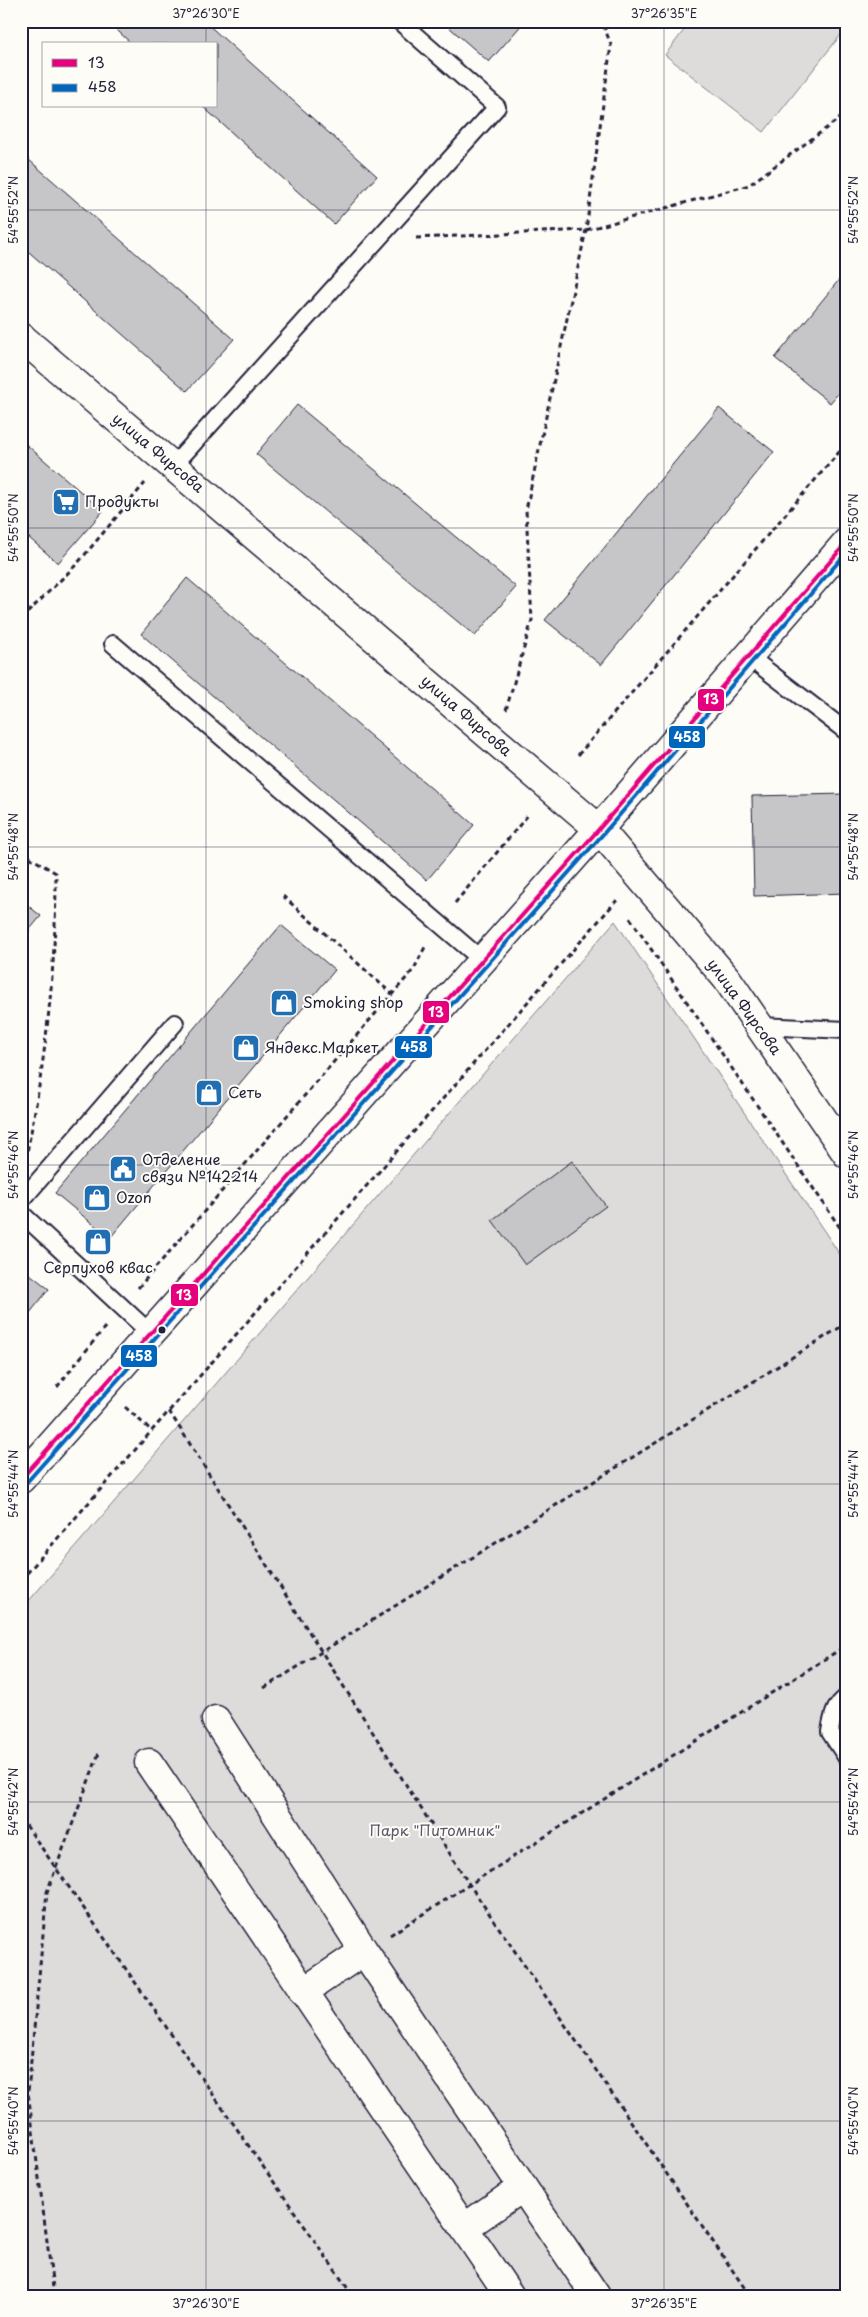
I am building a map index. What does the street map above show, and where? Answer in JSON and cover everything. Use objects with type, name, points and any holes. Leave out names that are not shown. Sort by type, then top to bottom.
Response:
[{"type":"street","name":"улица Фирсова","points":[[21,337],[599,829],[727,979],[847,1154]]},
{"type":"street","points":[[21,1479],[599,829],[847,542]]},
{"type":"street","points":[[216,1720],[364,1951],[596,2296]]},
{"type":"street","points":[[149,1763],[510,2296]]},
{"type":"street","points":[[303,1992],[364,1951]]},
{"type":"street","points":[[464,2228],[523,2187]]},
{"type":"lane","points":[[169,463],[378,240],[496,107],[400,21]]},
{"type":"lane","points":[[113,644],[482,960]]},
{"type":"lane","points":[[748,656],[847,732]]},
{"type":"lane","points":[[21,1201],[175,1023]]},
{"type":"lane","points":[[759,1026],[847,1030]]},
{"type":"lane","points":[[21,1213],[150,1333]]},
{"type":"lane","points":[[847,1697],[841,1701],[832,1716],[830,1732],[847,1758]]},
{"type":"path","points":[[497,742],[532,620],[526,510],[586,230],[611,45],[602,21]]},
{"type":"path","points":[[378,240],[586,230],[749,185],[847,112]]},
{"type":"path","points":[[578,754],[847,442]]},
{"type":"path","points":[[21,619],[76,564],[169,463]]},
{"type":"path","points":[[52,1393],[122,1307],[414,969],[439,922],[528,815]]},
{"type":"path","points":[[21,852],[56,873],[56,935],[41,1079],[27,1153]]},
{"type":"path","points":[[283,896],[392,994]]},
{"type":"path","points":[[21,1580],[617,899],[623,907]]},
{"type":"path","points":[[629,916],[847,1238]]},
{"type":"path","points":[[264,1688],[847,1323]]},
{"type":"path","points":[[169,1411],[470,1884],[750,2296]]},
{"type":"path","points":[[364,1951],[847,1645]]},
{"type":"path","points":[[54,2296],[28,2092],[48,1892],[99,1753]]},
{"type":"path","points":[[21,1818],[353,2296]]},
{"type":"green space","points":[[691,21],[847,21],[847,27],[764,132],[665,55]]},
{"type":"green space","name":"Парк \"Питомник\"","points":[[615,921],[847,1265],[847,2296],[21,2296],[21,1610]]},
{"type":"building","points":[[107,21],[204,21],[377,176],[334,224],[204,108],[218,108],[218,42],[130,42]]},
{"type":"building","points":[[442,21],[525,21],[489,62]]},
{"type":"building","points":[[21,153],[234,339],[187,391],[21,245]]},
{"type":"building","points":[[847,270],[847,383],[830,403],[775,358]]},
{"type":"building","points":[[297,405],[516,587],[475,636],[256,454]]},
{"type":"building","points":[[719,408],[774,452],[601,665],[545,620]]},
{"type":"building","points":[[21,440],[103,511],[58,563],[21,531]]},
{"type":"building","points":[[187,578],[474,825],[427,880],[141,634]]},
{"type":"building","points":[[847,794],[847,893],[754,896],[752,796]]},
{"type":"building","points":[[21,900],[41,916],[21,940]]},
{"type":"building","points":[[281,925],[335,970],[110,1238],[55,1193]]},
{"type":"building","points":[[572,1161],[606,1206],[525,1265],[492,1220]]},
{"type":"building","points":[[21,1267],[49,1289],[21,1324]]},
{"type":"transit line","name":"13","points":[[21,1479],[599,829],[847,542]]},
{"type":"transit line","name":"458","points":[[26,1483],[604,833],[847,552]]},
{"type":"place","name":"Продукты","points":[[66,502]]},
{"type":"place","name":"Smoking shop","points":[[284,1003]]},
{"type":"place","name":"Яндекс.Маркет","points":[[246,1048]]},
{"type":"place","name":"Сеть","points":[[209,1093]]},
{"type":"place","name":"Отделение связи №142214","points":[[123,1169]]},
{"type":"place","name":"Ozon","points":[[97,1198]]},
{"type":"place","name":"Серпухов квас","points":[[98,1242]]}]
